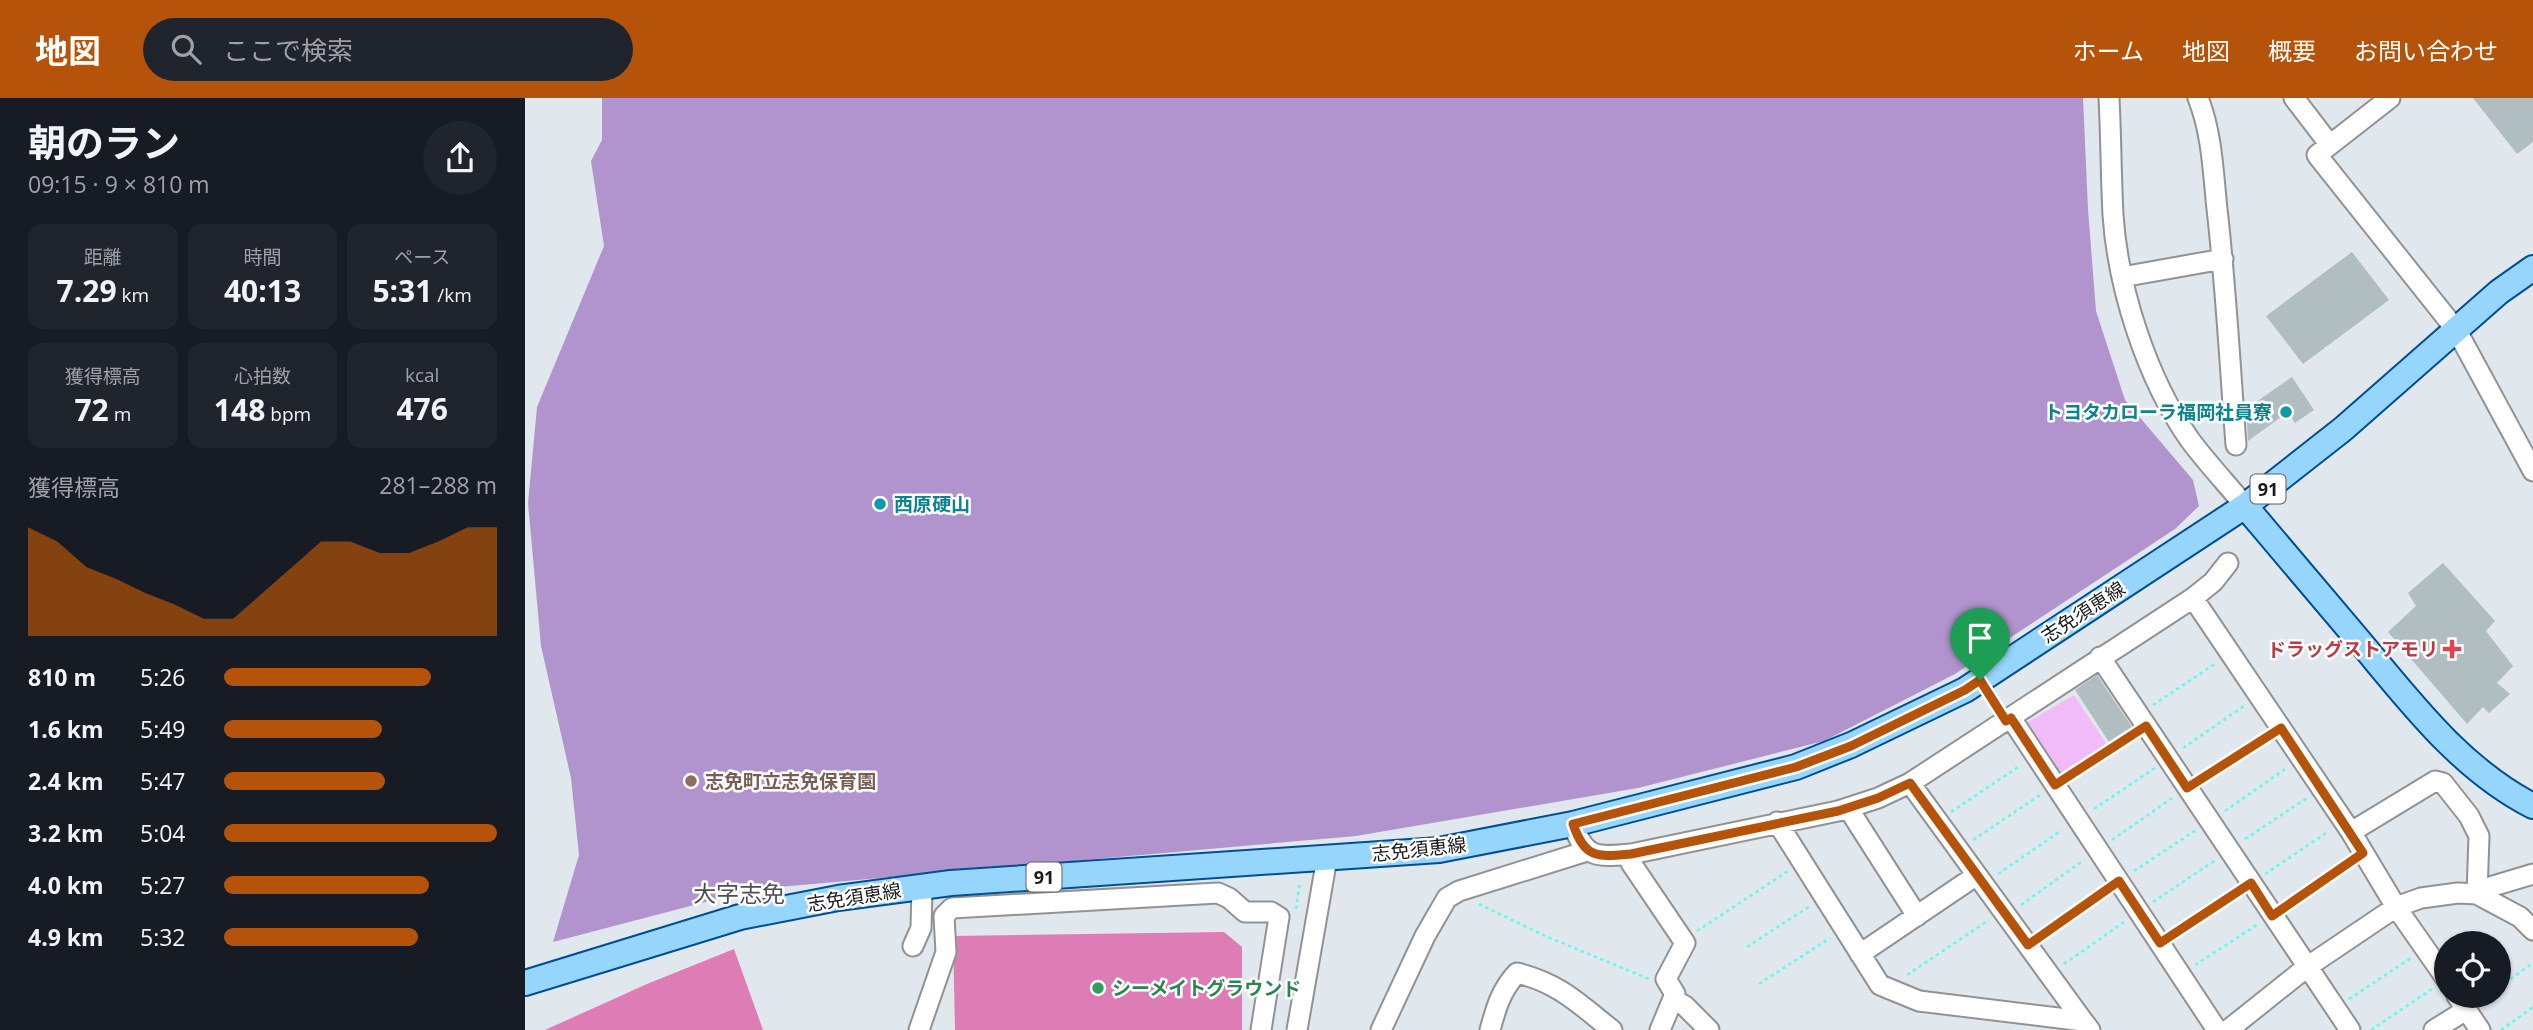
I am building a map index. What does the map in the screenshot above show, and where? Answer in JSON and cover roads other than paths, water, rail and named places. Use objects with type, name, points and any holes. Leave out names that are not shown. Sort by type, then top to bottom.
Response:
[{"type":"main road","name":"志免須恵線","points":[[525,983],[740,917],[838,898],[951,883],[1439,850],[1573,824],[1796,767],[1851,746],[1965,690],[2245,506],[2307,459],[2458,331],[2499,292],[2533,268]]},
{"type":"main road","name":"91","points":[[2245,506],[2420,714],[2467,760],[2517,798],[2533,806]]},
{"type":"street","points":[[2109,98],[2113,217],[2122,277],[2144,350],[2166,399],[2190,439],[2245,506]]},
{"type":"street","points":[[2198,98],[2206,118],[2211,150],[2223,259],[2236,445]]},
{"type":"street","points":[[2294,98],[2330,145]]},
{"type":"street","points":[[2390,98],[2317,155],[2458,331],[2533,471]]},
{"type":"street","points":[[2122,277],[2223,259]]},
{"type":"street","points":[[1381,1030],[1425,936],[1447,898],[1465,889],[1587,851],[1607,856],[1631,854],[1848,808],[1878,798],[1910,783],[2193,598],[2213,582],[2228,563]]},
{"type":"street","points":[[2193,598],[2434,962]]},
{"type":"street","points":[[2100,657],[2350,1030]]},
{"type":"street","points":[[2011,718],[2217,1030]]},
{"type":"street","points":[[2347,827],[2435,781],[2443,783],[2469,816],[2479,836],[2477,894]]},
{"type":"street","points":[[1910,783],[2086,1026]]},
{"type":"street","points":[[1848,808],[1917,916]]},
{"type":"street","points":[[1777,822],[1880,985],[1919,1000],[2086,1026]]},
{"type":"street","points":[[1573,824],[1579,842],[1587,851]]},
{"type":"street","points":[[1631,854],[1631,863],[1685,943],[1666,979],[1672,993],[1709,1030]]},
{"type":"street","points":[[1297,1030],[1327,858]]},
{"type":"street","points":[[1103,873],[1103,909]]},
{"type":"street","points":[[2477,894],[2493,886],[2533,874]]},
{"type":"street","points":[[1860,954],[1917,916],[1981,880]]},
{"type":"street","points":[[913,946],[921,928],[922,887]]},
{"type":"street","points":[[2228,1030],[2307,967],[2396,907],[2421,898],[2458,892],[2477,894],[2520,917],[2533,930]]},
{"type":"street","points":[[919,1030],[946,952],[944,916],[952,908],[1218,893],[1229,898],[1245,912],[1271,912],[1279,918],[1261,1030]]},
{"type":"street","points":[[1490,1030],[1497,1002],[1506,985],[1517,973],[1536,978],[1569,994],[1612,1030]]},
{"type":"street","points":[[1660,1030],[1672,993]]},
{"type":"street","points":[[2434,1030],[2457,1008]]},
{"type":"street","points":[[2465,1008],[2480,1030]]},
{"type":"place","name":"トヨタカローラ福岡社員寮","points":[[2286,412]]},
{"type":"place","name":"西原硬山","points":[[880,504]]},
{"type":"place","name":"ドラッグストアモリ","points":[[2452,649]]},
{"type":"place","name":"志免町立志免保育園","points":[[691,781]]},
{"type":"place","name":"シーメイトグラウンド","points":[[1098,988]]},
{"type":"district","name":"大字志免","points":[[739,893]]}]
